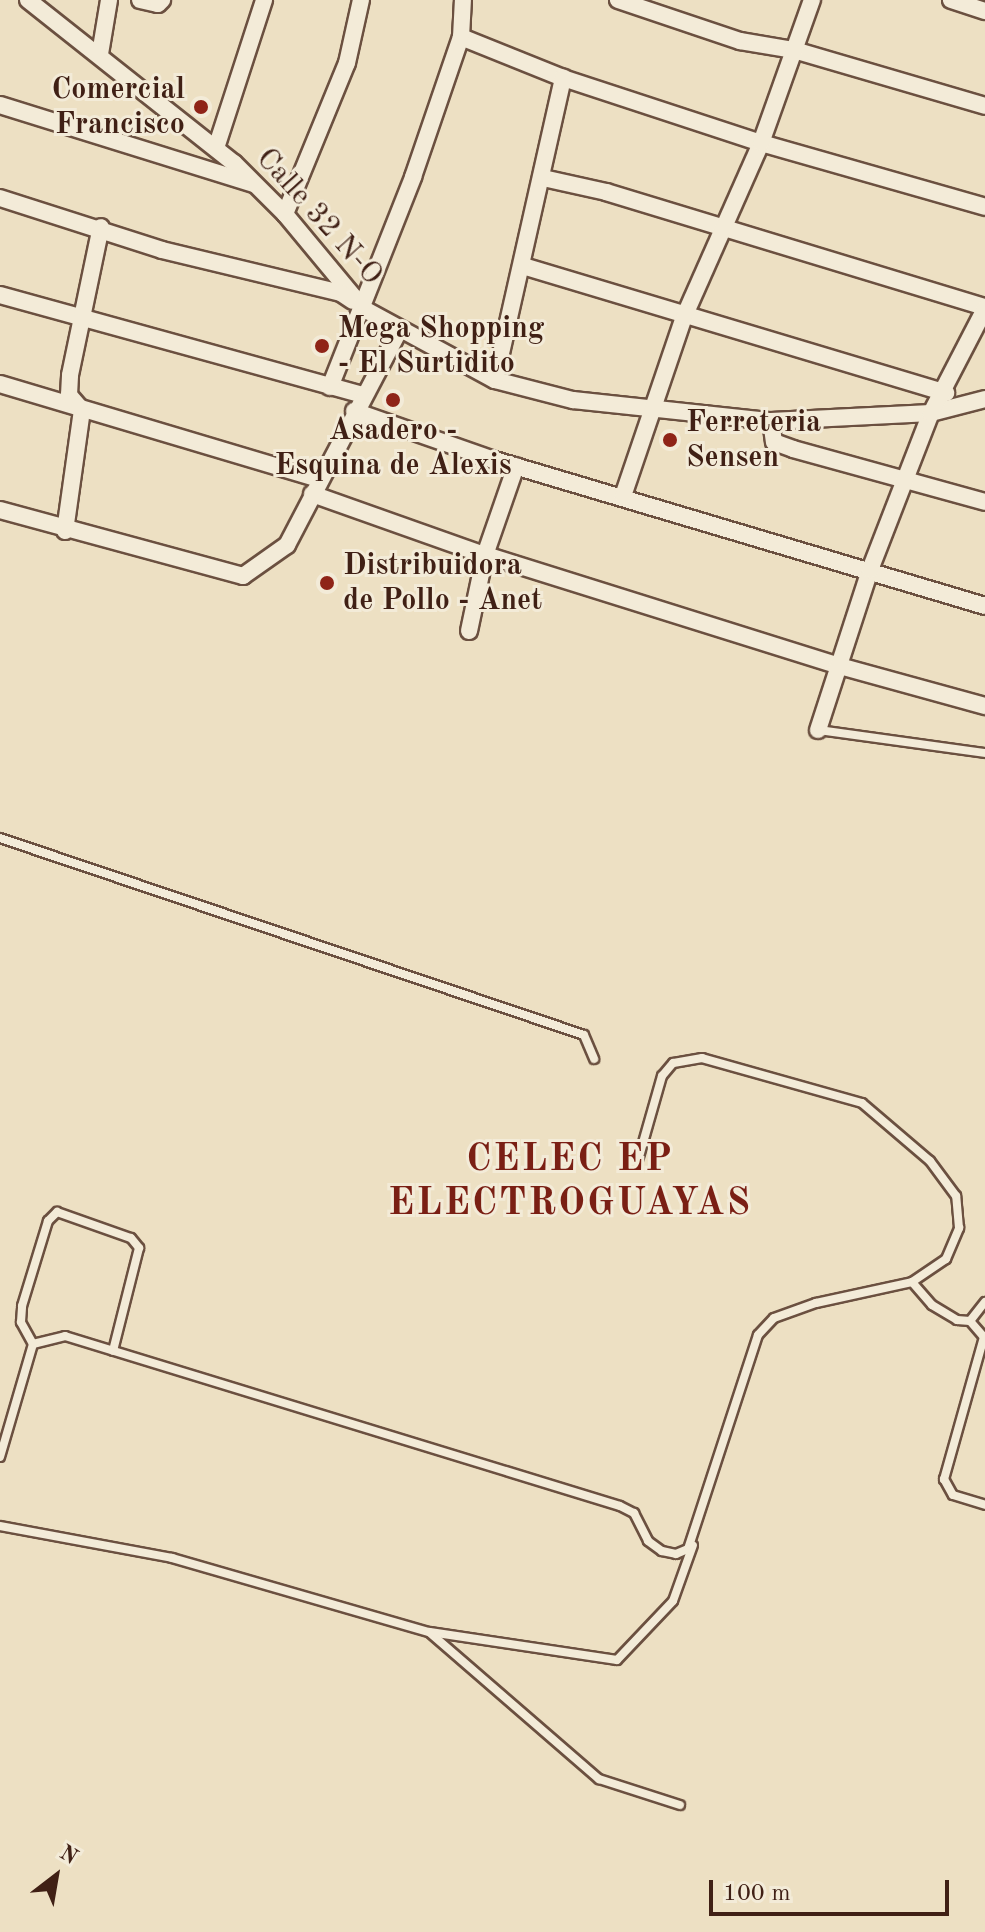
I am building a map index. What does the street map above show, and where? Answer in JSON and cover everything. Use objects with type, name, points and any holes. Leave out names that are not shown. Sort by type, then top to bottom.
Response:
[{"type":"street","name":"Calle 32 N-O","points":[[28,0],[216,148],[285,214],[364,309],[399,331],[495,380],[573,400],[771,421],[931,413],[983,401]]},
{"type":"street","points":[[100,54],[109,0]]},
{"type":"street","points":[[140,0],[162,0]]},
{"type":"street","points":[[216,148],[264,0]]},
{"type":"street","points":[[285,214],[347,63],[361,0]]},
{"type":"street","points":[[330,387],[364,309],[461,37],[463,0]]},
{"type":"street","points":[[618,0],[740,41],[794,50],[985,106]]},
{"type":"street","points":[[623,496],[684,317],[761,143],[812,0]]},
{"type":"street","points":[[951,0],[985,11]]},
{"type":"street","points":[[461,37],[563,78],[761,143],[985,207]]},
{"type":"street","points":[[495,380],[543,178],[563,78]]},
{"type":"street","points":[[0,105],[256,185]]},
{"type":"street","points":[[543,178],[606,192],[985,308],[946,393],[931,413],[836,665],[818,730]]},
{"type":"street","points":[[0,198],[101,227],[162,250],[341,293],[364,309]]},
{"type":"street","points":[[65,531],[82,410],[69,395],[81,319],[101,227]]},
{"type":"street","points":[[523,266],[684,317],[946,393]]},
{"type":"street","points":[[0,295],[362,395]]},
{"type":"street","points":[[0,510],[65,531],[243,576],[287,545],[362,395],[399,331]]},
{"type":"street","points":[[0,384],[315,486],[485,555],[836,665],[985,706]]},
{"type":"street","points":[[354,411],[516,466],[985,606]]},
{"type":"street","points":[[771,421],[774,442],[985,502]]},
{"type":"street","points":[[469,631],[485,555],[516,466]]},
{"type":"lane","points":[[818,730],[913,747],[985,753]]},
{"type":"lane","points":[[0,838],[584,1035],[594,1059]]},
{"type":"lane","points":[[0,1526],[172,1558],[429,1632],[617,1660],[673,1601],[758,1335],[774,1318],[816,1303],[912,1282],[946,1259],[959,1228],[956,1196],[930,1161],[862,1103],[702,1058],[673,1063],[662,1076],[639,1157]]},
{"type":"lane","points":[[0,1457],[33,1344],[21,1322],[22,1306],[48,1221],[57,1212],[131,1238],[139,1248],[113,1351]]},
{"type":"lane","points":[[912,1282],[932,1305],[957,1320],[970,1321],[984,1337],[944,1479],[953,1495],[985,1505]]},
{"type":"lane","points":[[970,1321],[985,1302]]},
{"type":"lane","points":[[33,1344],[65,1336],[620,1506],[634,1513],[648,1541],[662,1551],[676,1554],[695,1539]]},
{"type":"lane","points":[[429,1632],[599,1779],[680,1805]]},
{"type":"place","name":"Comercial Francisco","points":[[201,107]]},
{"type":"place","name":"Mega Shopping - El Surtidito","points":[[322,346]]},
{"type":"place","name":"Asadero - Esquina de Alexis","points":[[393,400]]},
{"type":"place","name":"Ferreteria Sensen","points":[[670,440]]},
{"type":"place","name":"Distribuidora de Pollo - Anet","points":[[327,583]]},
{"type":"district","name":"CELEC EP ELECTROGUAYAS","points":[[570,1183]]}]
